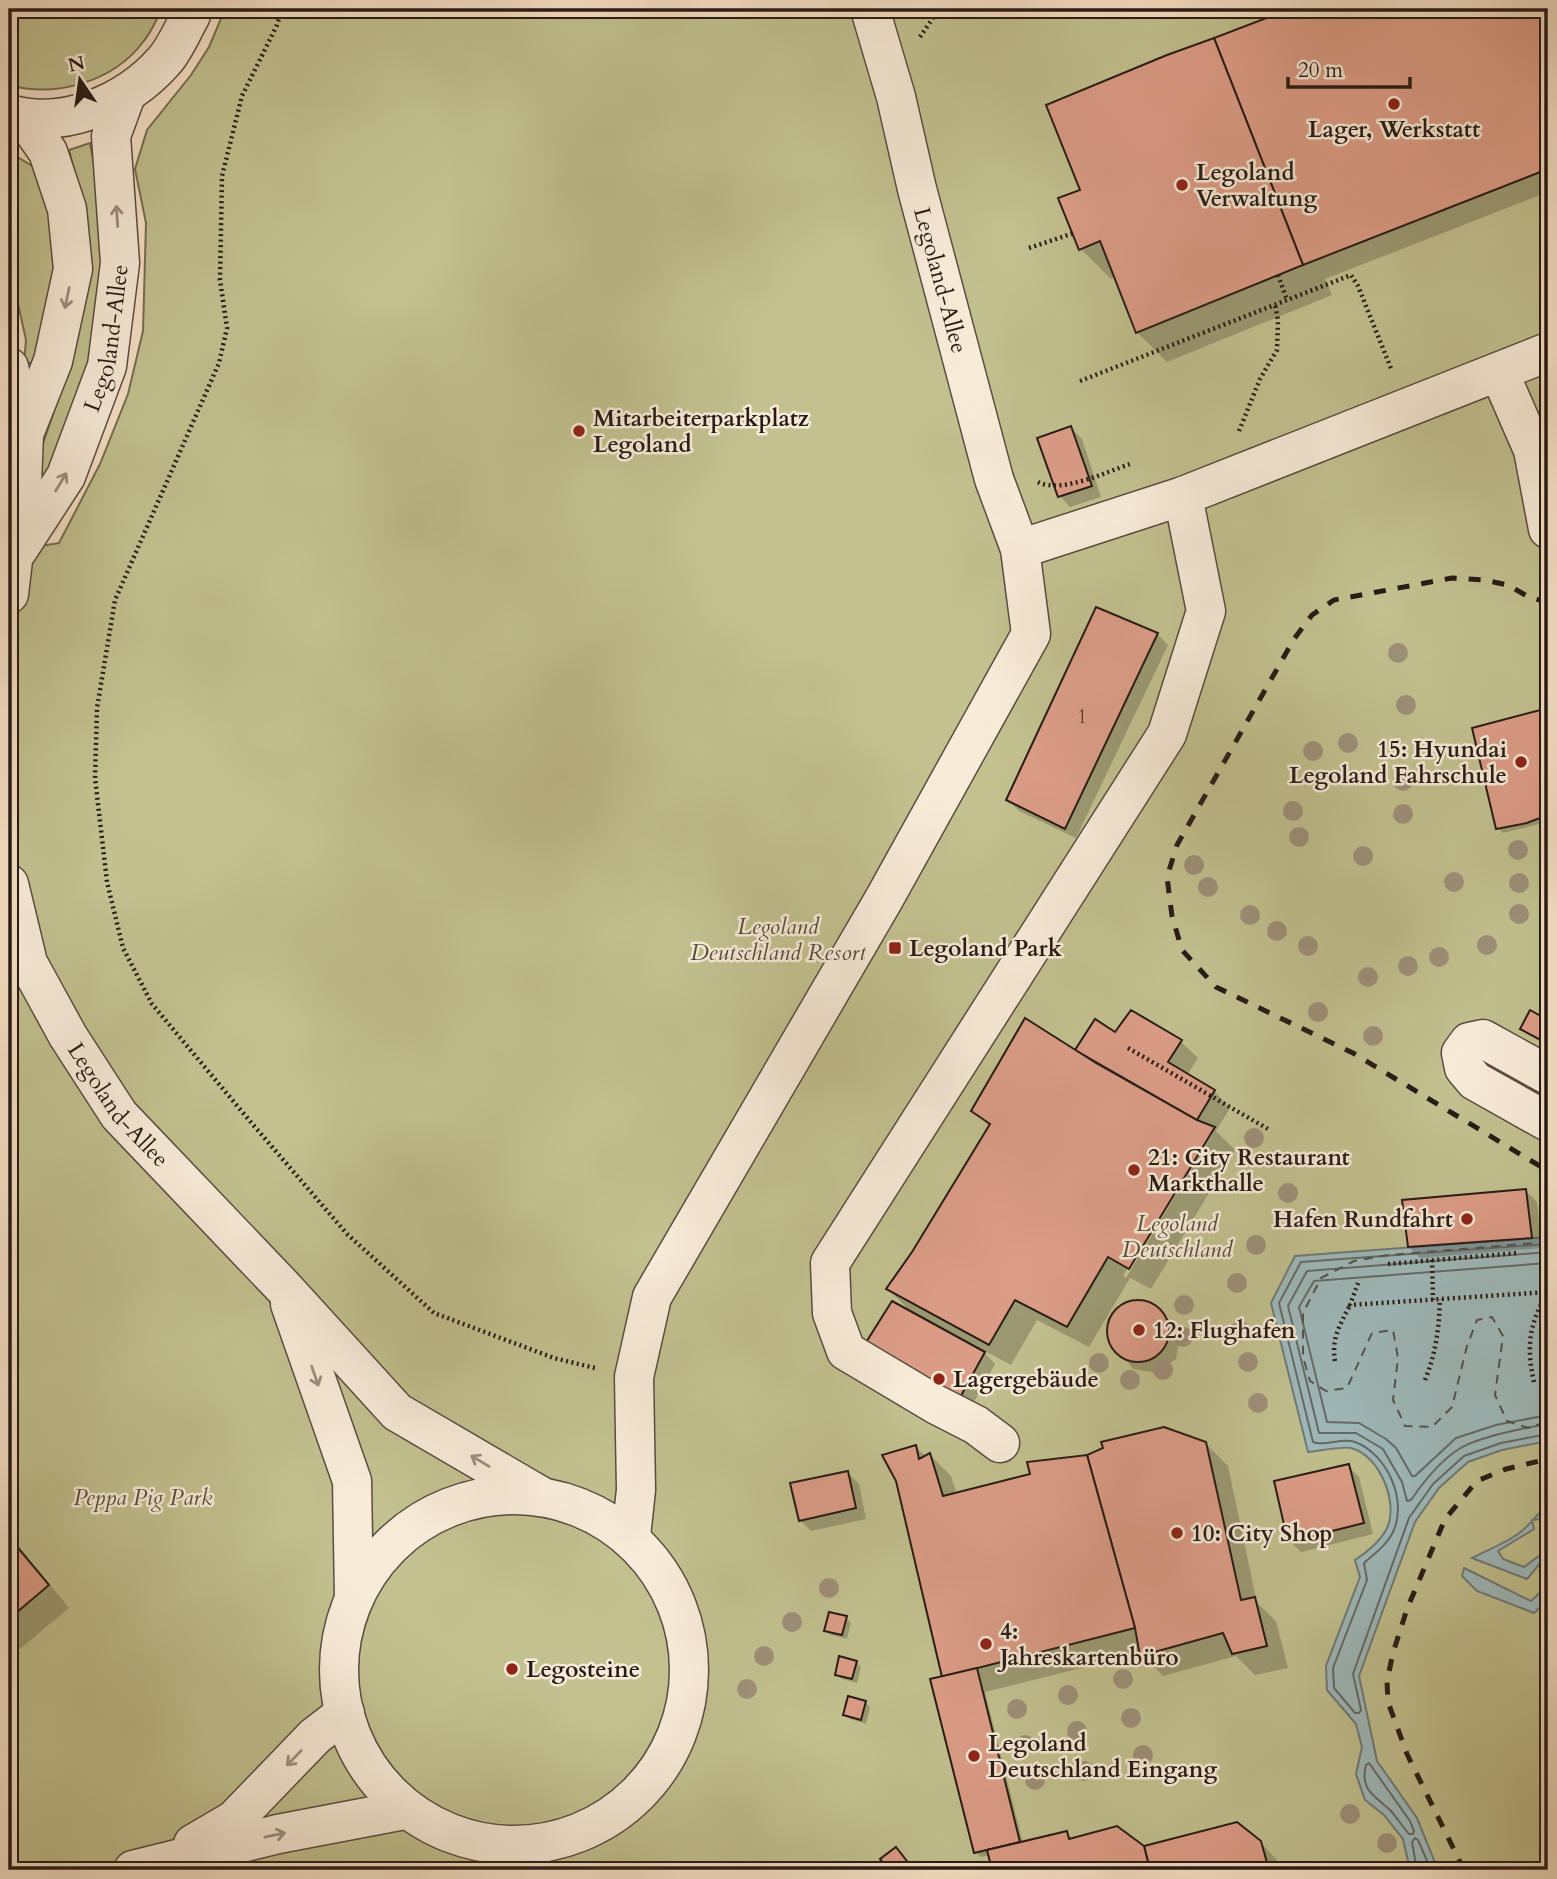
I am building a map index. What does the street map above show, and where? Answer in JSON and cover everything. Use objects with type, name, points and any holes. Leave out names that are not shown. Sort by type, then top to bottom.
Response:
[{"type":"street","name":"Legoland-Allee","points":[[17,116],[77,115],[125,95],[165,60],[192,9]]},
{"type":"street","name":"Legoland-Allee","points":[[631,1536],[636,1490],[634,1377],[652,1297],[884,899],[1031,634],[1020,549],[994,479],[916,188],[896,97],[870,9]]},
{"type":"street","name":"Legoland-Allee","points":[[10,572],[66,476],[107,366],[120,263],[111,136],[125,95]]},
{"type":"street","name":"Legoland-Allee","points":[[10,572],[22,484],[24,435],[53,361],[73,269],[67,209],[48,152],[17,116]]},
{"type":"street","points":[[1020,549],[1183,496],[1548,352]]},
{"type":"street","points":[[9,367],[24,435]]},
{"type":"street","points":[[1499,372],[1533,450],[1548,529]]},
{"type":"street","points":[[1000,1443],[976,1425],[846,1351],[832,1313],[830,1263],[1167,734],[1206,611],[1183,496]]},
{"type":"street","name":"Legoland-Allee","points":[[9,884],[28,963],[68,1036],[119,1115],[285,1289],[397,1412],[539,1495]]},
{"type":"street","points":[[1548,1075],[1483,1039],[1469,1042],[1461,1053],[1464,1068],[1475,1081],[1548,1122]]},
{"type":"street","points":[[285,1289],[352,1481],[354,1598]]},
{"type":"street","points":[[539,1495],[588,1509],[631,1536],[664,1575],[685,1623],[692,1674],[682,1725],[659,1771],[624,1808],[578,1833],[528,1845],[477,1841],[399,1811],[374,1783],[353,1746],[340,1682],[342,1639],[354,1598],[385,1551],[429,1516],[483,1497],[539,1495]]},
{"type":"street","points":[[147,1867],[234,1820],[315,1735],[345,1713]]},
{"type":"street","points":[[147,1867],[278,1834],[399,1811]]},
{"type":"path","points":[[282,9],[277,25],[242,96],[222,176],[220,280],[227,328],[219,363],[115,600],[97,708],[95,778],[107,882],[123,948],[152,1004],[249,1120],[347,1234],[434,1313],[554,1358],[634,1377]]},
{"type":"path","points":[[1029,248],[1074,233]]},
{"type":"path","points":[[1278,275],[1287,300]]},
{"type":"path","points":[[1080,381],[1351,275],[1408,407]]},
{"type":"path","points":[[1225,480],[1241,422],[1277,350],[1278,320],[1275,305]]},
{"type":"path","points":[[994,479],[1029,473],[1047,487],[1074,483],[1130,464]]},
{"type":"path","points":[[1128,1048],[1268,1129]]},
{"type":"path","points":[[1388,1264],[1518,1253]]},
{"type":"path","points":[[1432,1260],[1433,1300]]},
{"type":"path","points":[[1335,1361],[1332,1347],[1335,1334],[1358,1283]]},
{"type":"path","points":[[1350,1305],[1548,1292],[1535,1317],[1528,1349],[1534,1382]]},
{"type":"path","points":[[1425,1380],[1432,1363],[1438,1334],[1440,1299]]},
{"type":"green space","points":[[9,9],[162,9],[151,31],[131,56],[100,77],[64,88],[27,89],[9,85]]},
{"type":"green space","name":"Legoland Deutschland Resort","points":[[225,9],[1548,9],[1548,1870],[9,1870],[9,551],[59,543],[100,464],[128,394],[143,331],[146,223],[135,169],[147,130],[191,75],[209,47]]},
{"type":"green space","points":[[90,143],[107,236],[101,337],[44,490],[33,472],[66,377],[83,205],[69,150]]},
{"type":"green space","points":[[9,152],[34,167],[48,194],[57,281],[42,363],[24,363],[26,340],[9,263]]},
{"type":"water","points":[[1548,1237],[1548,1441],[1502,1450],[1468,1462],[1439,1488],[1415,1522],[1359,1676],[1377,1761],[1417,1818],[1438,1870],[1410,1870],[1403,1839],[1384,1815],[1365,1800],[1356,1774],[1362,1747],[1356,1724],[1327,1690],[1326,1666],[1360,1577],[1355,1560],[1372,1547],[1386,1530],[1390,1520],[1389,1495],[1379,1470],[1361,1453],[1351,1448],[1308,1452],[1271,1303],[1295,1256]]},
{"type":"water","points":[[1548,1507],[1548,1518],[1533,1520],[1540,1513]]},
{"type":"water","points":[[1532,1521],[1534,1529],[1498,1551],[1503,1559],[1524,1567],[1548,1545],[1548,1554],[1527,1579],[1472,1558],[1513,1538]]},
{"type":"water","points":[[1464,1568],[1531,1601],[1548,1585],[1548,1600],[1534,1613],[1477,1591],[1462,1576]]},
{"type":"building","name":"Lager, Werkstatt","points":[[1290,9],[1548,9],[1548,169],[1303,265],[1214,38]]},
{"type":"building","points":[[1214,38],[1303,265],[1136,333],[1100,241],[1079,250],[1058,198],[1080,190],[1046,105]]},
{"type":"building","points":[[1071,426],[1092,486],[1058,497],[1037,438]]},
{"type":"building","points":[[1096,607],[1158,633],[1065,829],[1006,800]]},
{"type":"building","points":[[1548,708],[1548,815],[1527,823],[1496,829],[1472,728]]},
{"type":"building","points":[[1131,1010],[1182,1040],[1168,1062],[1215,1090],[1197,1120],[1075,1050],[1095,1019],[1115,1032]]},
{"type":"building","points":[[1530,1010],[1548,1020],[1548,1044],[1520,1029]]},
{"type":"building","points":[[1025,1018],[1096,1063],[1197,1120],[1215,1127],[1129,1269],[1108,1257],[1067,1327],[1015,1300],[989,1345],[886,1289],[912,1252],[990,1124],[971,1111]]},
{"type":"building","name":"Hafen Rundfahrt","points":[[1526,1189],[1532,1238],[1408,1247],[1402,1200]]},
{"type":"building","points":[[1132,1300],[1144,1300],[1160,1309],[1167,1319],[1167,1343],[1160,1353],[1144,1362],[1132,1362],[1121,1357],[1112,1348],[1107,1337],[1107,1325],[1112,1314],[1121,1305]]},
{"type":"building","name":"Lagergebäude","points":[[892,1301],[985,1352],[956,1405],[860,1352]]},
{"type":"building","points":[[1164,1427],[1206,1442],[1241,1600],[1255,1597],[1267,1646],[1232,1654],[1223,1633],[1140,1656],[1135,1628],[1087,1455],[1103,1448],[1101,1442]]},
{"type":"building","points":[[916,1445],[919,1459],[930,1453],[943,1496],[1030,1474],[1027,1462],[1087,1455],[1135,1628],[942,1677],[896,1481],[882,1455]]},
{"type":"building","points":[[1349,1464],[1364,1523],[1288,1542],[1274,1481]]},
{"type":"building","points":[[848,1471],[856,1508],[799,1521],[790,1483]]},
{"type":"building","points":[[9,1537],[49,1585],[9,1619]]},
{"type":"building","points":[[829,1612],[847,1616],[842,1635],[824,1631]]},
{"type":"building","points":[[839,1656],[857,1661],[852,1679],[835,1675]]},
{"type":"building","name":"Legoland Deutschland Eingang","points":[[977,1668],[1020,1842],[974,1853],[930,1679]]},
{"type":"building","points":[[848,1696],[866,1701],[861,1720],[843,1715]]},
{"type":"building","points":[[1237,1822],[1261,1841],[1269,1870],[1150,1870],[1144,1846]]},
{"type":"building","points":[[1117,1826],[1144,1846],[1150,1870],[992,1870],[987,1850],[1067,1831],[1069,1839]]},
{"type":"building","points":[[896,1847],[910,1865],[903,1870],[889,1870],[880,1859]]},
{"type":"ferry route","points":[[1548,1242],[1389,1255],[1354,1261],[1321,1278],[1303,1313],[1303,1357],[1310,1381],[1326,1391],[1347,1388],[1372,1333],[1393,1330],[1398,1358],[1393,1400],[1405,1426],[1432,1427],[1452,1407],[1467,1346],[1477,1320],[1492,1317],[1503,1336],[1495,1395],[1507,1421],[1528,1428],[1548,1421]]},
{"type":"railway","points":[[1548,603],[1527,596],[1508,585],[1452,578],[1334,600],[1312,615],[1294,639],[1177,845],[1167,877],[1172,916],[1182,950],[1216,987],[1353,1053],[1548,1171]]},
{"type":"railway","points":[[1464,1870],[1407,1754],[1388,1702],[1387,1681],[1407,1609],[1445,1519],[1477,1481],[1506,1469],[1548,1459]]},
{"type":"place","name":"Lager, Werkstatt","points":[[1394,104]]},
{"type":"place","name":"Legoland Verwaltung","points":[[1182,185]]},
{"type":"place","name":"Mitarbeiterparkplatz Legoland","points":[[579,431]]},
{"type":"place","name":"15: Hyundai Legoland Fahrschule","points":[[1521,762]]},
{"type":"place","name":"Legoland Park","points":[[895,948]]},
{"type":"place","name":"21: City Restaurant Markthalle","points":[[1134,1170]]},
{"type":"place","name":"Hafen Rundfahrt","points":[[1467,1219]]},
{"type":"place","name":"12: Flughafen","points":[[1139,1330]]},
{"type":"place","name":"Lagergebäude","points":[[939,1379]]},
{"type":"place","name":"10: City Shop","points":[[1177,1533]]},
{"type":"place","name":"4: Jahreskartenbüro","points":[[986,1644]]},
{"type":"place","name":"Legosteine","points":[[512,1669]]},
{"type":"place","name":"Legoland Deutschland Eingang","points":[[974,1756]]},
{"type":"park label","name":"Legoland Deutschland","points":[[1177,1236]]},
{"type":"park label","name":"Peppa Pig Park","points":[[143,1497]]}]
